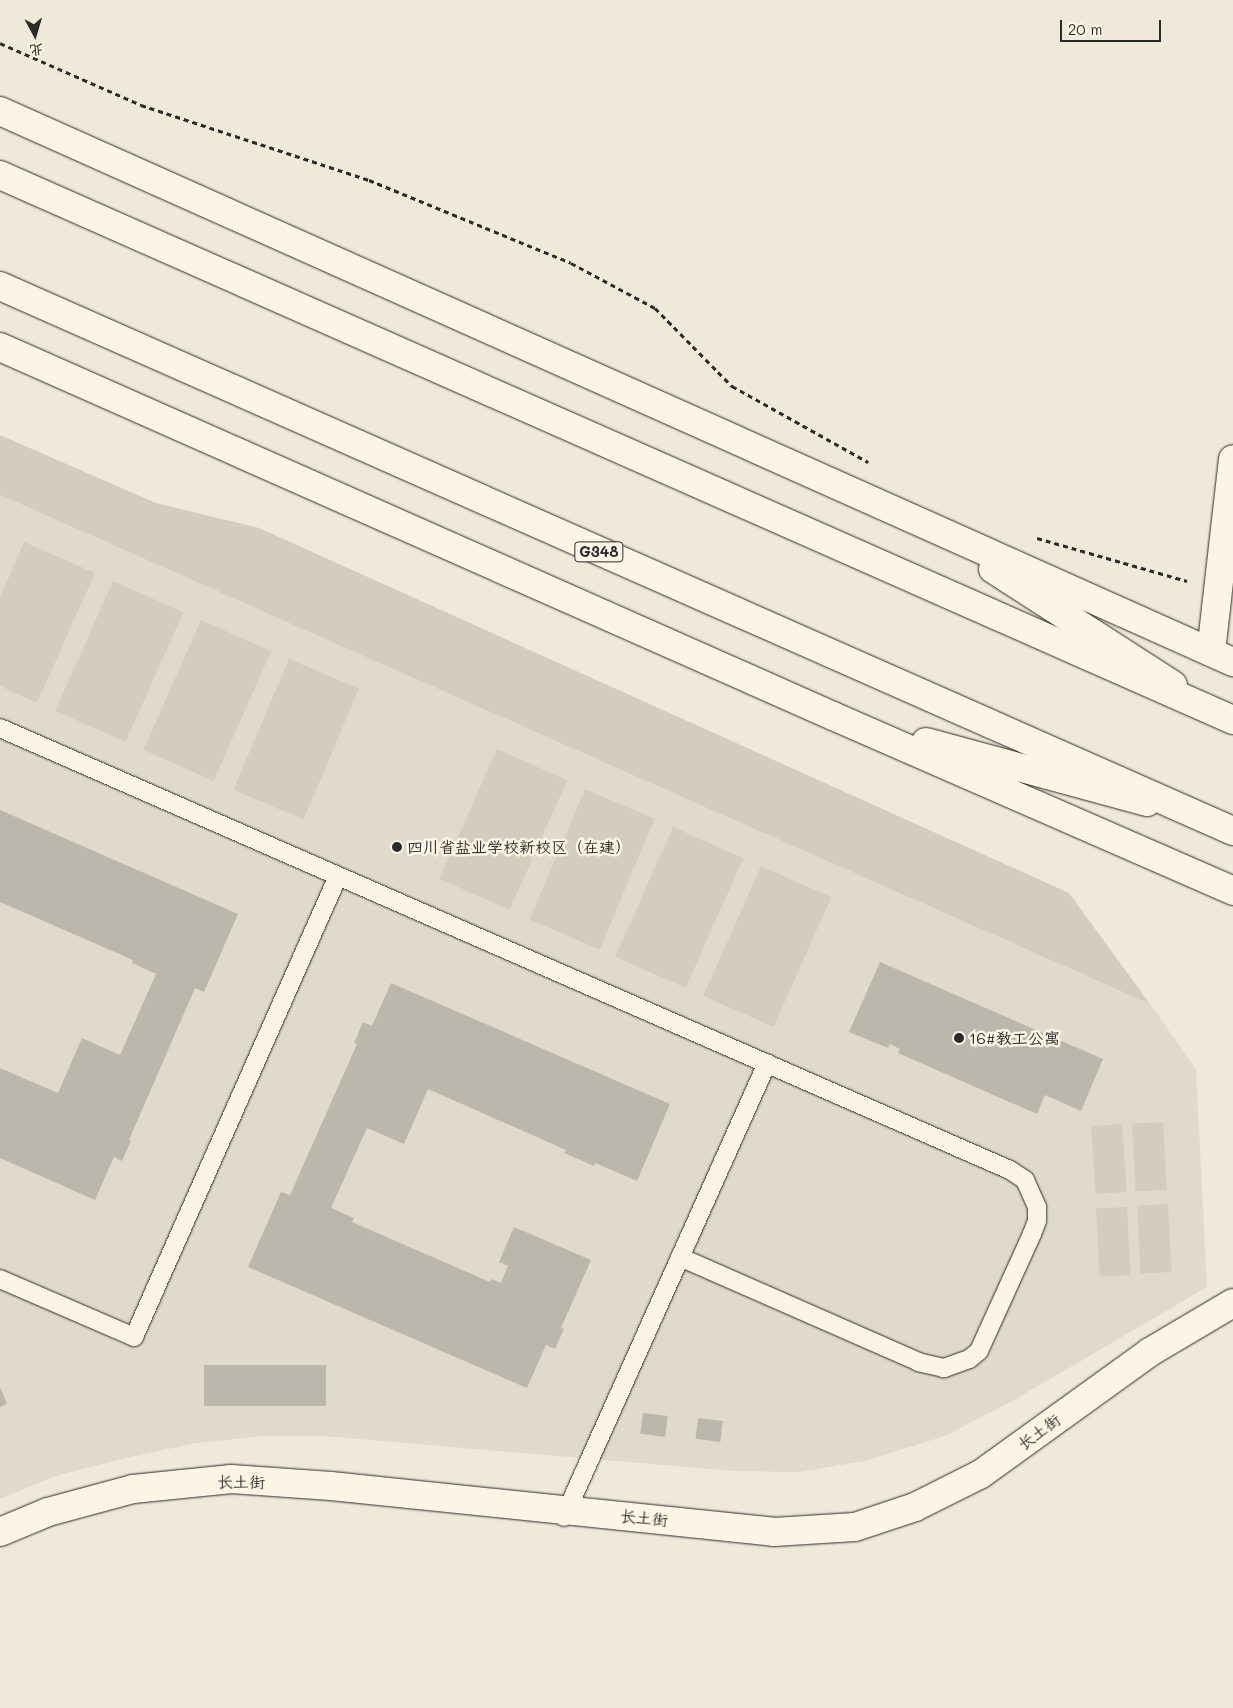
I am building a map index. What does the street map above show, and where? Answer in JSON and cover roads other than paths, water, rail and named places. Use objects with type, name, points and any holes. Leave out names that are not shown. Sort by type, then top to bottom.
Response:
[{"type":"main road","points":[[0,111],[1222,657],[1219,590],[1233,459]]},
{"type":"main road","points":[[9,179],[1223,715]]},
{"type":"main road","name":"G348","points":[[0,286],[1199,816]]},
{"type":"main road","points":[[0,347],[1233,891]]},
{"type":"main road","points":[[914,518],[1223,715]]},
{"type":"main road","points":[[833,716],[1199,816],[1233,831]]},
{"type":"main road","name":"长土街","points":[[0,1532],[48,1512],[133,1489],[231,1479],[331,1486],[566,1513],[774,1532],[854,1527],[915,1507],[981,1474],[1150,1352],[1233,1303]]},
{"type":"lane","points":[[0,728],[1010,1170],[1025,1180],[1033,1194],[1037,1207],[1036,1222],[988,1334],[979,1350],[969,1360],[944,1368],[930,1366],[680,1257]]},
{"type":"lane","points":[[0,1279],[134,1337],[338,876]]},
{"type":"lane","points":[[566,1513],[767,1063]]},
{"type":"place","name":"四川省盐业学校新校区（在建）","points":[[397,847]]},
{"type":"place","name":"16#教工公寓","points":[[959,1038]]}]
